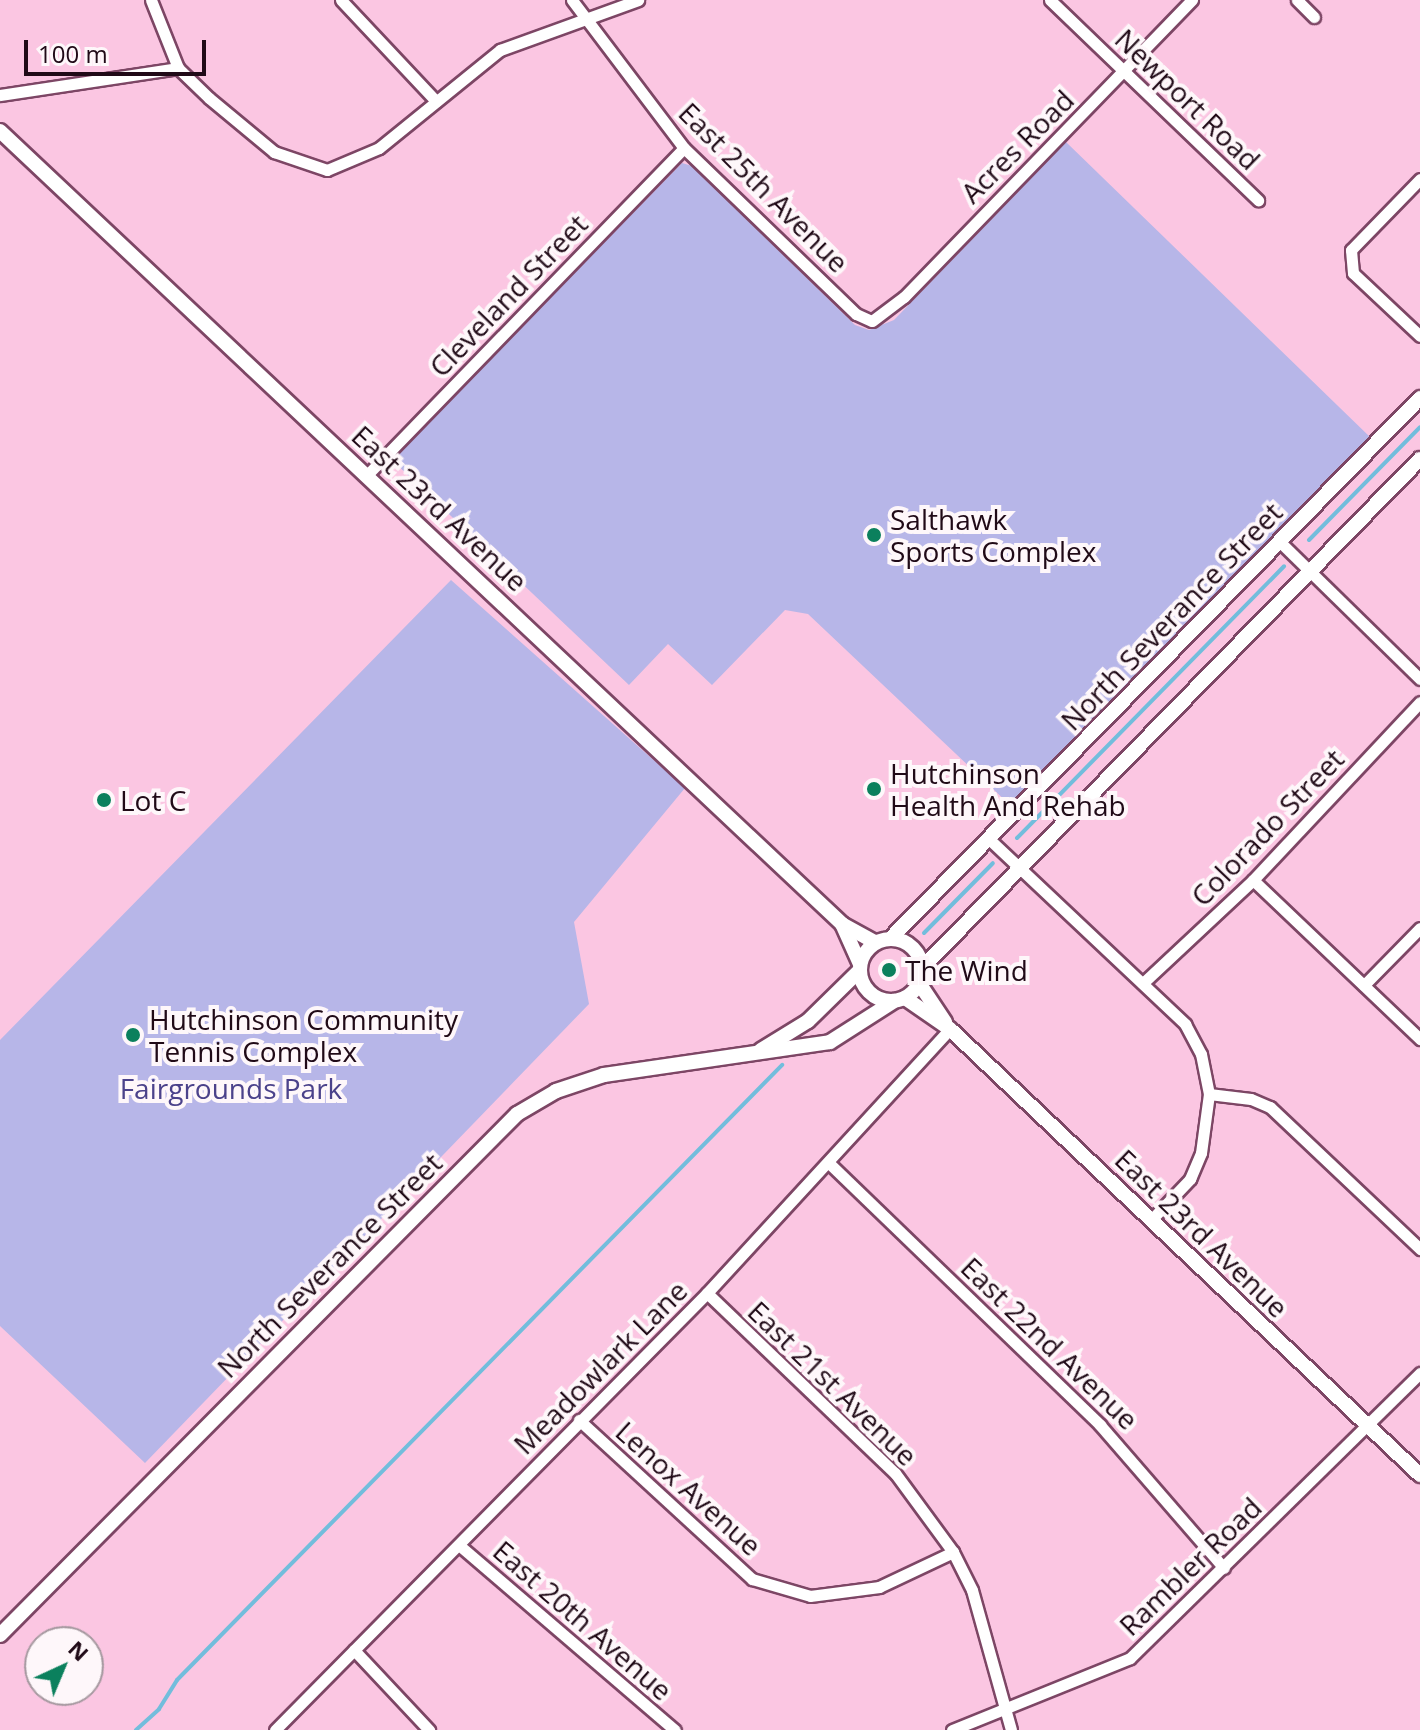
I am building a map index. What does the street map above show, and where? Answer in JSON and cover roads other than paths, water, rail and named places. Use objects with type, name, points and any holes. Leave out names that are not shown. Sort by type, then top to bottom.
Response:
[{"type":"street","points":[[151,0],[178,68],[274,152],[327,170],[379,148],[500,50],[638,0]]},
{"type":"street","points":[[341,0],[436,101]]},
{"type":"street","name":"East 25th Avenue","points":[[572,0],[684,148],[856,314],[872,321]]},
{"type":"street","name":"Newport Road","points":[[1050,0],[1258,200]]},
{"type":"street","name":"Acres Road","points":[[872,321],[904,297],[1192,0]]},
{"type":"street","points":[[1297,0],[1314,17]]},
{"type":"street","points":[[0,95],[178,68]]},
{"type":"street","name":"East 23rd Avenue","points":[[0,131],[842,924],[875,942]]},
{"type":"street","name":"Cleveland Street","points":[[367,475],[684,148]]},
{"type":"street","points":[[1420,179],[1351,250],[1353,273],[1420,336]]},
{"type":"street","name":"North Severance Street","points":[[891,938],[1420,398]]},
{"type":"street","points":[[921,975],[909,944],[891,938],[875,942],[859,968],[870,993],[899,1000],[1019,867],[1420,459]]},
{"type":"street","points":[[1279,541],[1420,679]]},
{"type":"street","name":"Colorado Street","points":[[1144,982],[1253,880],[1420,702]]},
{"type":"street","points":[[989,839],[1144,982],[1195,1041],[1209,1094],[1201,1153],[1190,1179],[1151,1220]]},
{"type":"street","points":[[1253,880],[1420,1039]]},
{"type":"street","name":"East 23rd Avenue","points":[[842,924],[859,968]]},
{"type":"street","points":[[1364,985],[1420,928]]},
{"type":"street","name":"North Severance Street","points":[[761,1050],[808,1021],[859,968]]},
{"type":"street","name":"East 23rd Avenue","points":[[921,975],[950,1029]]},
{"type":"street","name":"East 23rd Avenue","points":[[899,1000],[950,1029],[1420,1475]]},
{"type":"street","name":"North Severance Street","points":[[0,1635],[517,1114],[556,1091],[604,1075],[761,1050],[795,1050],[830,1042],[899,1000]]},
{"type":"street","name":"Meadowlark Lane","points":[[275,1730],[707,1293],[830,1164],[950,1029]]},
{"type":"street","points":[[1209,1094],[1243,1097],[1270,1107],[1420,1249]]},
{"type":"street","name":"East 22nd Avenue","points":[[830,1164],[1100,1425],[1224,1568]]},
{"type":"street","name":"East 21st Avenue","points":[[707,1293],[895,1473],[953,1552],[972,1590],[1011,1730]]},
{"type":"street","name":"Rambler Road","points":[[952,1730],[1130,1658],[1420,1373]]},
{"type":"street","name":"Lenox Avenue","points":[[579,1420],[752,1579],[810,1596],[879,1587],[953,1552]]},
{"type":"street","name":"East 20th Avenue","points":[[460,1546],[675,1730]]},
{"type":"street","points":[[354,1650],[429,1730]]},
{"type":"waterway","points":[[1309,540],[1420,427]]},
{"type":"waterway","points":[[1017,838],[1284,566]]},
{"type":"waterway","points":[[924,933],[993,863]]},
{"type":"waterway","points":[[136,1730],[159,1709],[177,1680],[782,1065]]},
{"type":"place","name":"Salthawk Sports Complex","points":[[874,535]]},
{"type":"place","name":"Hutchinson Health And Rehab","points":[[874,789]]},
{"type":"place","name":"Lot C","points":[[104,800]]},
{"type":"place","name":"The Wind","points":[[889,970]]},
{"type":"place","name":"Hutchinson Community Tennis Complex","points":[[133,1035]]},
{"type":"park label","name":"Fairgrounds Park","points":[[231,1088]]}]
